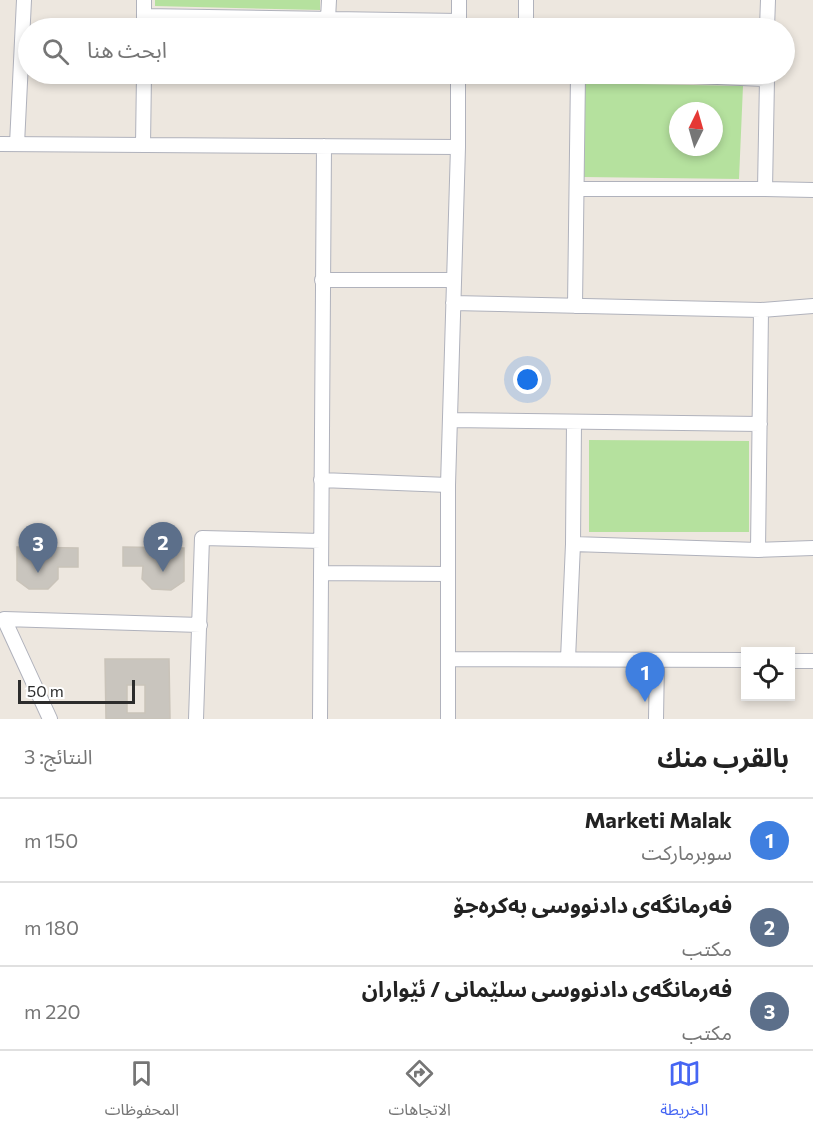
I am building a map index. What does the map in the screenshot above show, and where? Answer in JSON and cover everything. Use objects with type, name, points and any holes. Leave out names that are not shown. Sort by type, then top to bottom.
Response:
[{"type":"street","points":[[23,18],[24,0]]},
{"type":"street","points":[[144,0],[144,18]]},
{"type":"street","points":[[328,18],[329,0]]},
{"type":"street","points":[[459,0],[459,18]]},
{"type":"street","points":[[526,0],[526,18]]},
{"type":"street","points":[[767,18],[768,0]]},
{"type":"street","points":[[17,144],[20,84]]},
{"type":"street","points":[[143,145],[144,84]]},
{"type":"street","points":[[448,719],[448,485],[458,84]]},
{"type":"street","points":[[575,306],[578,84]]},
{"type":"street","points":[[765,189],[767,84]]},
{"type":"street","points":[[0,144],[458,147]]},
{"type":"street","points":[[320,719],[324,146]]},
{"type":"street","points":[[577,189],[813,190]]},
{"type":"street","points":[[322,280],[454,280]]},
{"type":"street","points":[[453,303],[761,310],[813,306]]},
{"type":"street","points":[[758,550],[761,310]]},
{"type":"street","points":[[450,420],[760,424]]},
{"type":"street","points":[[568,659],[573,544],[574,422]]},
{"type":"street","points":[[321,480],[448,485]]},
{"type":"street","points":[[196,719],[202,538],[321,541]]},
{"type":"street","points":[[573,544],[758,550],[813,548]]},
{"type":"street","points":[[321,573],[448,574]]},
{"type":"street","points":[[50,719],[2,614],[200,625]]},
{"type":"street","points":[[449,659],[741,660]]},
{"type":"street","points":[[656,719],[657,660]]},
{"type":"street","points":[[795,661],[813,661]]},
{"type":"green space","points":[[155,0],[320,0],[320,10],[155,6]]},
{"type":"green space","points":[[585,84],[743,86],[739,179],[584,177]]},
{"type":"green space","points":[[589,440],[749,441],[749,532],[589,532]]},
{"type":"building","points":[[17,547],[78,548],[78,567],[58,567],[58,579],[48,589],[29,589],[17,580]]},
{"type":"building","points":[[123,547],[184,548],[184,581],[171,590],[152,589],[142,579],[143,566],[123,566]]},
{"type":"building","points":[[105,659],[169,659],[170,719],[106,719]],"holes":[[[127,685],[145,685],[145,713],[127,713]]]},
{"type":"place","name":"فەرمانگەی دادنووسی بەکرەجۆ","points":[[163,572]]},
{"type":"place","name":"فەرمانگەی دادنووسی سلێمانی / ئێواران","points":[[38,573]]},
{"type":"place","name":"Marketi Malak","points":[[645,702]]}]
